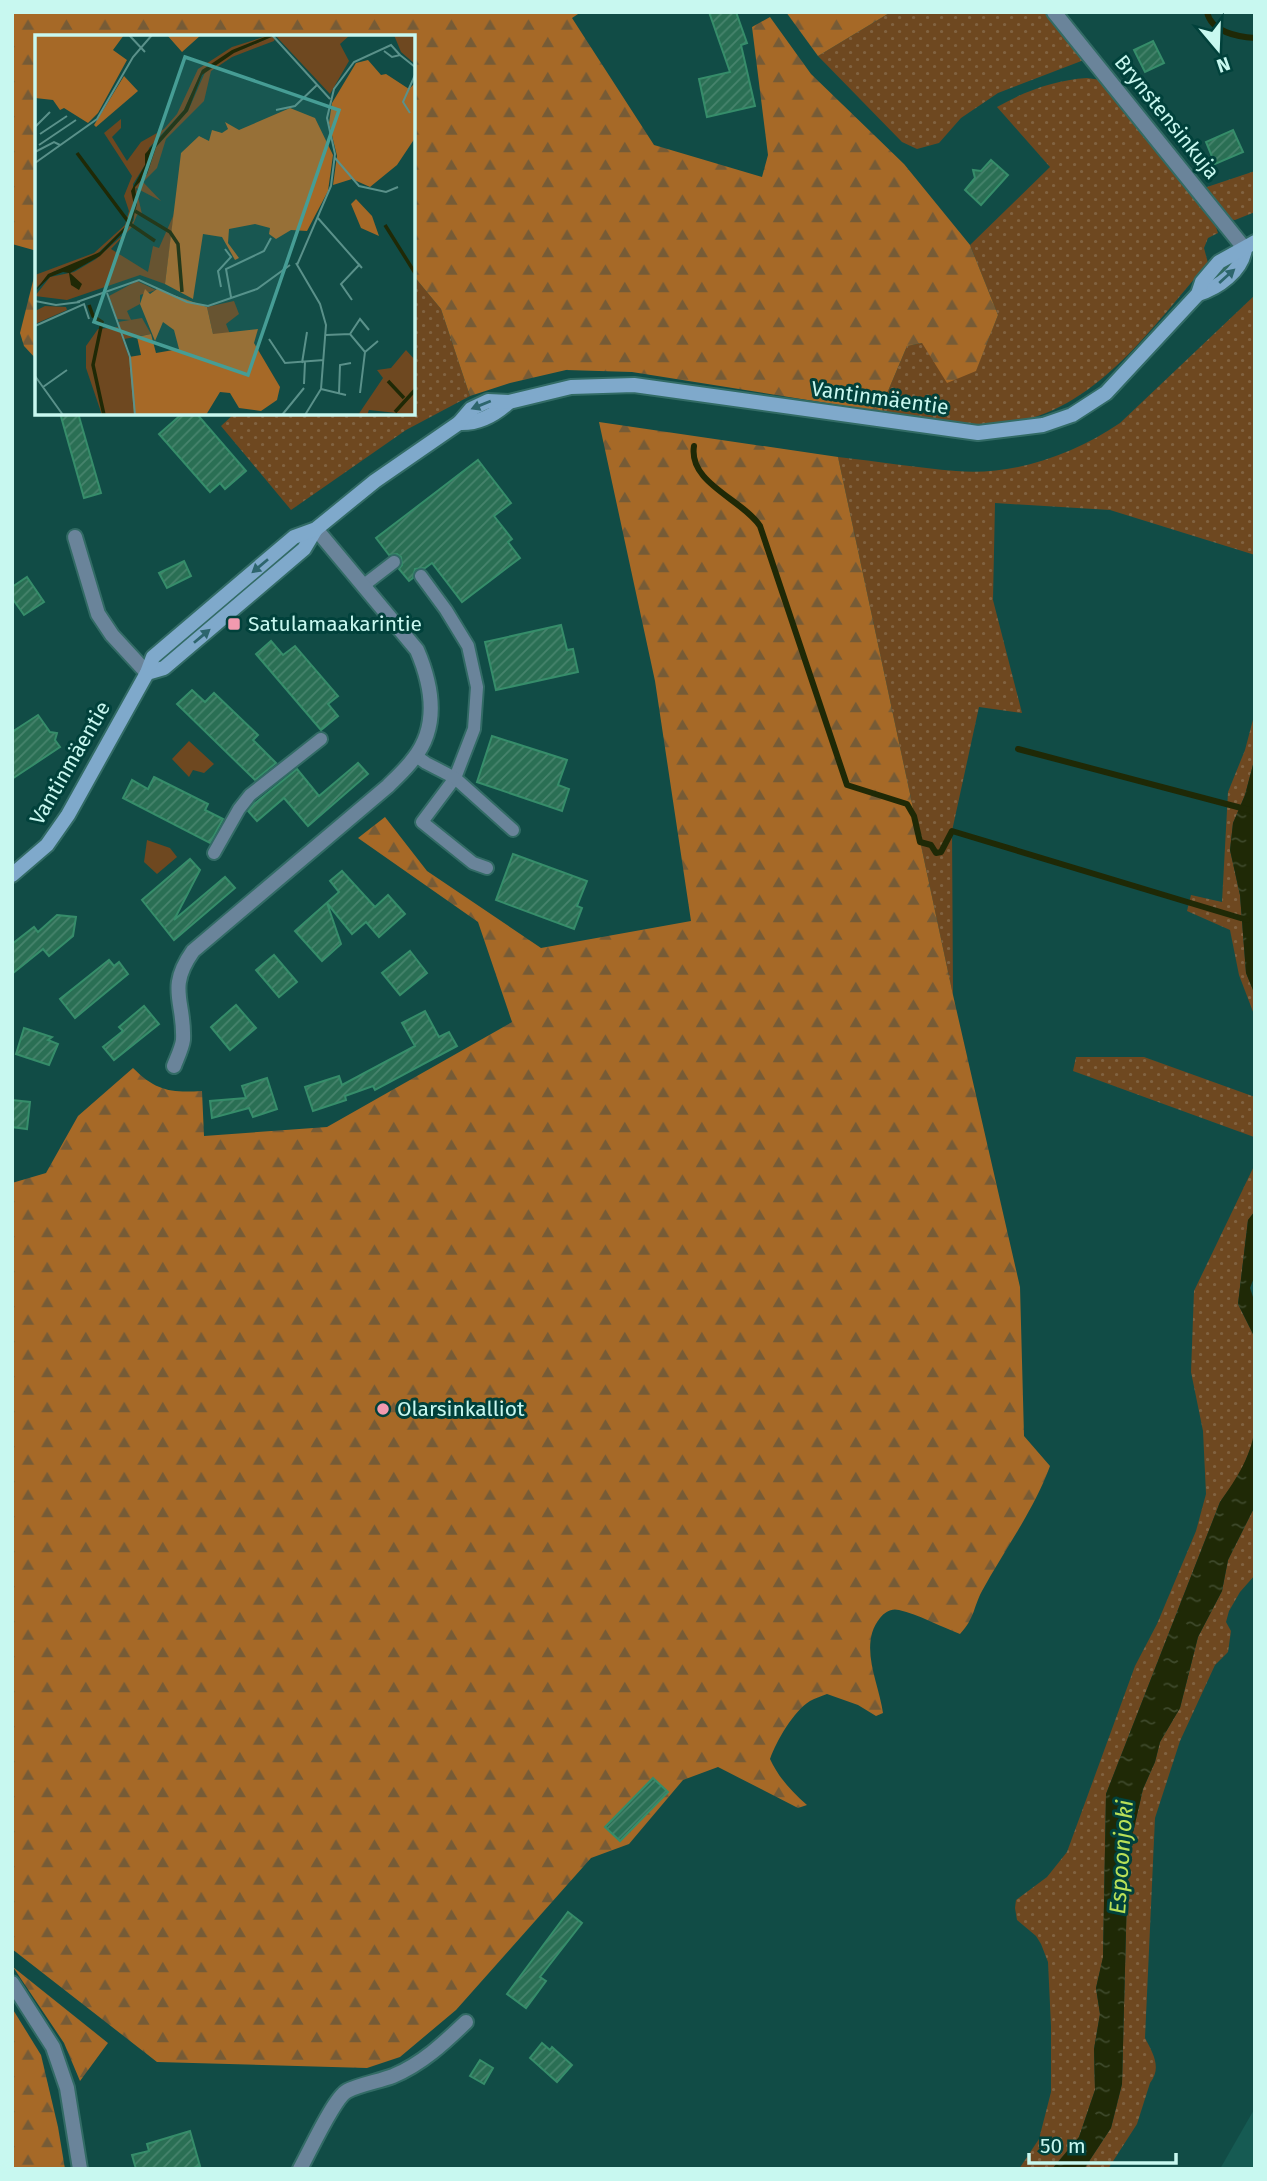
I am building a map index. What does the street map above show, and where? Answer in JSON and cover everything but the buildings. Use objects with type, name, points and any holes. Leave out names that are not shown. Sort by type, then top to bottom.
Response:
[{"type":"street","name":"Brynstensinkuja","points":[[1054,12],[1250,245]]},
{"type":"street","name":"Vantinmäentie","points":[[15,871],[47,845],[68,815],[147,673],[164,668],[304,549],[316,529],[375,481],[459,423],[471,409],[488,401],[509,402],[571,387],[634,385],[978,433],[1043,425],[1072,415],[1106,393],[1198,294],[1202,282],[1219,262],[1250,245]]},
{"type":"street","points":[[174,1066],[183,1042],[178,988],[181,968],[194,951],[388,786],[416,756],[431,722],[431,694],[427,672],[417,650],[316,529]]},
{"type":"street","points":[[75,537],[98,614],[112,635],[147,673]]},
{"type":"street","points":[[12,1983],[53,2047],[67,2088],[79,2169]]},
{"type":"street","points":[[300,2169],[337,2100],[346,2091],[395,2076],[417,2064],[466,2022]]},
{"type":"lane","points":[[363,585],[394,562]]},
{"type":"lane","points":[[421,576],[468,646],[477,687],[474,729],[455,778],[422,822],[473,863],[487,868]]},
{"type":"lane","points":[[214,853],[250,795],[321,739]]},
{"type":"lane","points":[[416,756],[455,778],[513,830]]},
{"type":"shaded area","points":[[891,12],[1047,12],[1084,60],[998,93],[961,118],[939,143],[917,149],[902,142],[818,56]]},
{"type":"shaded area","points":[[1087,78],[1101,80],[1216,227],[1218,233],[1208,238],[1204,248],[1208,263],[1136,347],[1110,372],[1081,394],[1050,411],[1016,422],[978,426],[883,412],[880,401],[888,391],[907,346],[922,343],[976,370],[998,315],[970,245],[1050,167],[997,107],[1040,87]]},
{"type":"shaded area","points":[[1255,171],[1255,212],[1235,220],[1228,219],[1204,188]]},
{"type":"shaded area","points":[[415,277],[441,309],[470,396],[406,430],[291,510],[221,426],[233,415],[415,415]]},
{"type":"shaded area","points":[[1255,295],[1255,555],[1110,510],[995,503],[993,600],[1022,713],[979,707],[952,831],[953,995],[838,457],[977,472],[1021,466],[1062,454],[1120,423]]},
{"type":"shaded area","points":[[1255,712],[1255,757],[1245,795],[1233,823],[1230,850],[1240,895],[1246,973],[1255,995],[1255,1017],[1239,975],[1230,930],[1187,911],[1191,895],[1222,902],[1228,792],[1245,750]]},
{"type":"shaded area","points":[[189,741],[214,764],[204,773],[193,770],[189,777],[172,759]]},
{"type":"shaded area","points":[[147,840],[170,848],[177,857],[157,874],[144,862]]},
{"type":"shaded area","points":[[1076,1057],[1144,1057],[1255,1097],[1255,1141],[1254,1137],[1073,1071]]},
{"type":"shaded area","points":[[1255,1164],[1255,1211],[1248,1220],[1238,1304],[1255,1338],[1254,1440],[1240,1474],[1220,1502],[1106,1794],[1103,1958],[1096,1988],[1100,2014],[1094,2049],[1095,2090],[1079,2137],[1052,2169],[1019,2169],[1039,2139],[1051,2092],[1051,2026],[1048,1962],[1036,1936],[1017,1920],[1016,1900],[1047,1877],[1067,1852],[1135,1666],[1157,1624],[1196,1531],[1206,1494],[1203,1431],[1191,1372],[1194,1291]]},
{"type":"shaded area","points":[[1255,1506],[1255,1575],[1240,1592],[1229,1611],[1226,1622],[1231,1631],[1228,1652],[1215,1665],[1180,1741],[1155,1818],[1145,2038],[1155,2060],[1154,2077],[1137,2124],[1108,2169],[1084,2169],[1111,2128],[1122,2084],[1128,1854],[1143,1789],[1155,1762],[1160,1742],[1180,1708],[1198,1637],[1222,1591],[1228,1560]]},
{"type":"shaded area","points":[[1255,2108],[1255,2169],[1220,2169],[1244,2127]]},
{"type":"green space","points":[[12,12],[581,12],[572,18],[654,145],[762,177],[768,155],[752,27],[770,17],[811,74],[904,164],[970,245],[998,315],[976,371],[947,383],[922,343],[907,346],[888,391],[880,401],[883,412],[632,372],[566,370],[470,396],[441,309],[415,277],[415,35],[35,35],[35,250],[12,244]]},
{"type":"green space","points":[[786,12],[891,12],[818,56]]},
{"type":"green space","points":[[35,273],[35,358],[24,346],[20,333]]},
{"type":"green space","points":[[599,422],[838,457],[953,995],[1020,1287],[1024,1436],[1050,1466],[1028,1514],[960,1634],[899,1610],[888,1611],[880,1618],[874,1629],[870,1652],[883,1713],[876,1716],[858,1705],[827,1694],[810,1701],[792,1719],[770,1759],[786,1784],[807,1805],[798,1808],[718,1767],[683,1780],[629,1844],[591,1858],[456,2010],[400,2057],[367,2068],[157,2062],[12,1949],[12,1183],[46,1173],[78,1116],[133,1068],[149,1082],[164,1089],[202,1091],[204,1136],[327,1127],[512,1022],[478,922],[358,838],[385,817],[427,871],[541,948],[691,921],[655,681]]},
{"type":"green space","points":[[13,1967],[108,2043],[80,2081],[64,2043]]},
{"type":"green space","points":[[12,2008],[41,2055],[65,2169],[12,2169]]},
{"type":"water","points":[[1255,757],[1255,995],[1246,973],[1240,895],[1230,850],[1233,823],[1245,795]]},
{"type":"water","points":[[1255,1211],[1255,1275],[1250,1288],[1255,1303],[1255,1338],[1238,1304],[1248,1220]]},
{"type":"water","name":"Espoonjoki","points":[[1255,1424],[1255,1506],[1228,1560],[1222,1591],[1198,1637],[1180,1708],[1160,1742],[1155,1762],[1143,1789],[1128,1854],[1122,2084],[1111,2128],[1084,2169],[1052,2169],[1079,2137],[1095,2090],[1094,2049],[1100,2014],[1096,1988],[1103,1957],[1106,1794],[1220,1502],[1248,1456]]},
{"type":"waterway","points":[[1207,12],[1219,29],[1233,35],[1255,38]]},
{"type":"waterway","points":[[694,446],[694,459],[699,470],[760,526],[847,785],[907,804],[914,816],[920,842],[931,845],[936,853],[941,852],[952,831],[1247,920]]},
{"type":"waterway","points":[[1018,749],[1249,810],[1255,814]]},
{"type":"place","name":"Satulamaakarintie","points":[[234,624]]},
{"type":"place","name":"Olarsinkalliot","points":[[383,1409]]}]
